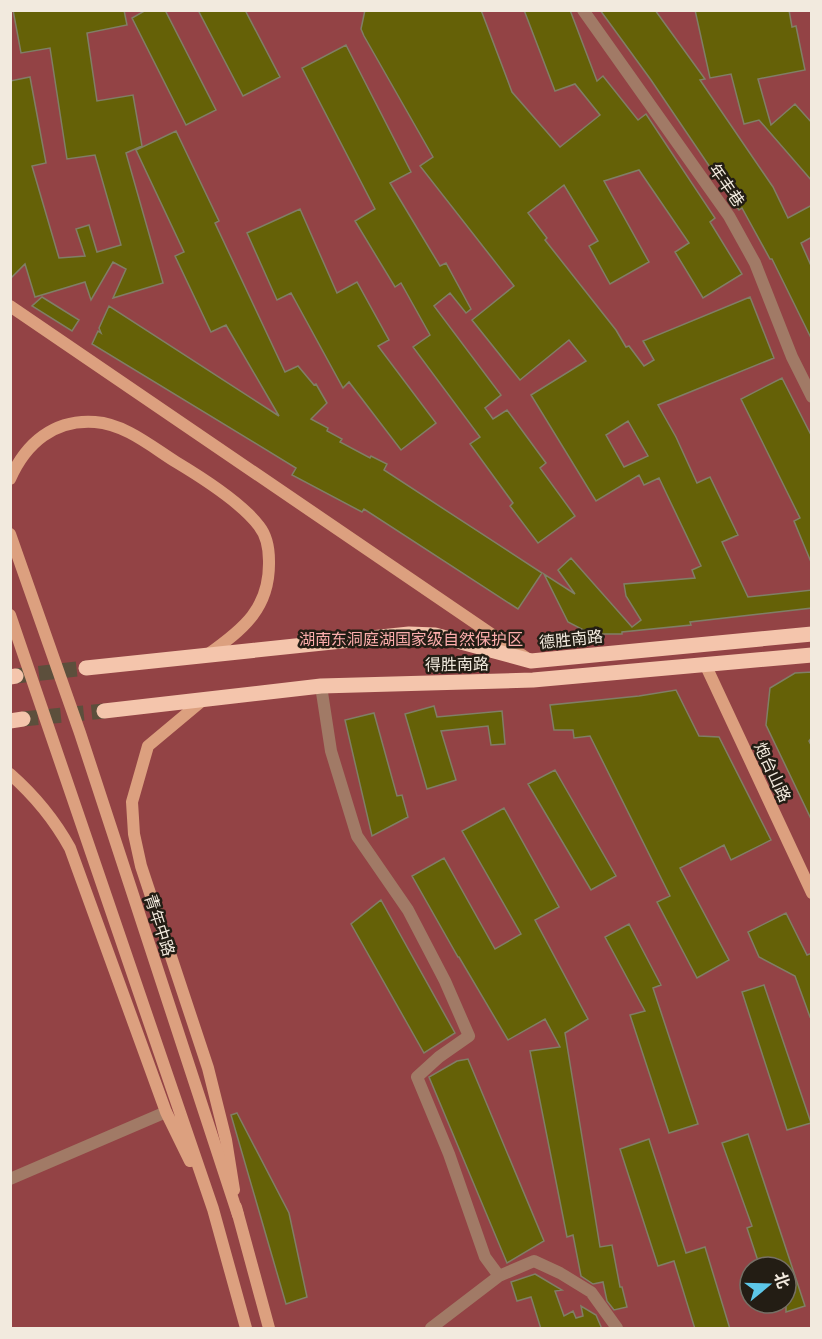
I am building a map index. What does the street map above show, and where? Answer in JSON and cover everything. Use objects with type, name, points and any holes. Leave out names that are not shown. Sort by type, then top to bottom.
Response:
[{"type":"main road","points":[[10,306],[531,661]]},
{"type":"main road","points":[[10,479],[15,468],[38,438],[74,423],[96,422],[119,427],[185,467],[248,512],[261,528],[268,544],[270,575],[261,604],[247,622],[207,654]]},
{"type":"main road","name":"青年中路","points":[[10,534],[80,733],[238,1215],[269,1329]]},
{"type":"main road","points":[[10,615],[213,1209],[246,1329]]},
{"type":"main road","name":"德胜南路","points":[[86,668],[409,634],[435,635],[531,661],[812,634]]},
{"type":"main road","name":"得胜南路","points":[[104,711],[321,686],[533,680],[812,655]]},
{"type":"main road","name":"炮台山路","points":[[705,664],[812,893]]},
{"type":"main road","points":[[203,700],[148,746],[132,802],[134,834],[141,867],[208,1068],[226,1140],[238,1215]]},
{"type":"main road","points":[[10,774],[31,792],[57,824],[70,848],[166,1112],[213,1209]]},
{"type":"street","name":"年丰巷","points":[[583,10],[729,216],[755,263],[792,357],[812,397]]},
{"type":"street","points":[[321,686],[331,751],[357,836],[408,910],[445,981],[469,1036],[439,1057],[417,1077],[449,1154],[485,1257],[499,1276]]},
{"type":"street","points":[[10,1179],[166,1112]]},
{"type":"street","points":[[431,1329],[499,1276],[534,1261],[560,1273],[591,1292],[617,1329]]},
{"type":"green space","name":"湖南东洞庭湖国家级自然保护区","points":[[10,11],[811,11],[811,1328],[11,1328]]},
{"type":"building","points":[[13,10],[124,10],[127,25],[87,33],[97,101],[133,95],[142,146],[126,153],[163,283],[113,298],[126,269],[113,262],[91,300],[85,282],[35,297],[25,264],[10,279],[10,81],[30,77],[46,163],[32,166],[59,258],[85,256],[76,229],[89,225],[97,252],[121,245],[95,155],[67,159],[50,48],[21,53]]},
{"type":"building","points":[[146,10],[165,10],[216,110],[186,125],[132,18]]},
{"type":"building","points":[[198,10],[245,10],[280,77],[243,96]]},
{"type":"building","points":[[365,10],[481,10],[512,92],[560,147],[600,115],[575,84],[555,91],[524,10],[570,10],[597,81],[603,76],[638,120],[646,114],[715,218],[710,222],[742,274],[703,298],[675,252],[689,243],[639,170],[604,181],[649,262],[610,284],[589,246],[598,241],[564,185],[528,213],[547,238],[545,240],[616,330],[626,347],[629,346],[644,366],[654,360],[643,341],[750,297],[774,358],[658,405],[697,483],[710,477],[738,535],[722,542],[748,597],[812,590],[812,608],[690,622],[691,625],[622,632],[622,634],[591,634],[568,622],[544,574],[575,594],[558,570],[571,558],[632,627],[641,620],[626,596],[624,584],[695,578],[692,570],[701,566],[659,478],[644,485],[639,475],[596,501],[531,395],[586,361],[569,340],[520,380],[472,320],[514,286],[420,166],[433,157],[361,29]],"holes":[[[628,421],[648,456],[624,467],[606,435]]]},
{"type":"building","points":[[600,10],[655,10],[705,79],[700,80],[773,187],[788,218],[812,205],[812,237],[801,243],[812,268],[812,340],[772,259],[742,208],[739,210],[651,80]]},
{"type":"building","points":[[695,10],[789,10],[792,27],[796,26],[805,70],[758,79],[771,125],[795,104],[812,123],[812,181],[759,120],[744,124],[731,74],[710,78]]},
{"type":"building","points":[[346,45],[411,172],[390,183],[440,266],[446,263],[471,309],[466,313],[450,293],[434,306],[501,395],[485,408],[493,419],[507,410],[546,463],[540,468],[575,516],[538,543],[510,506],[513,503],[470,444],[480,437],[413,347],[430,335],[401,283],[395,287],[355,221],[375,209],[302,68]]},
{"type":"building","points":[[176,131],[219,221],[215,223],[285,372],[298,366],[314,385],[316,384],[327,403],[311,419],[342,439],[340,442],[387,464],[384,470],[542,573],[518,609],[364,509],[362,512],[292,475],[296,468],[92,344],[98,331],[101,333],[99,328],[109,306],[279,416],[226,325],[211,332],[175,256],[184,252],[136,150]]},
{"type":"building","points":[[300,209],[337,293],[357,282],[389,340],[378,346],[436,423],[401,450],[349,382],[343,388],[291,293],[277,300],[247,233]]},
{"type":"building","points":[[42,297],[79,320],[72,331],[32,306]]},
{"type":"building","points":[[782,378],[812,437],[811,562],[794,521],[800,518],[741,399]]},
{"type":"building","points":[[812,672],[812,737],[809,741],[812,747],[812,821],[766,725],[770,688],[795,673]]},
{"type":"building","points":[[676,690],[699,736],[719,737],[771,840],[731,860],[724,845],[680,868],[729,960],[697,978],[657,902],[670,896],[590,736],[574,738],[573,730],[554,730],[550,705]]},
{"type":"building","points":[[434,706],[437,717],[502,711],[505,744],[491,745],[488,726],[441,731],[456,780],[427,789],[405,714]]},
{"type":"building","points":[[374,713],[397,796],[402,795],[408,817],[372,836],[345,720]]},
{"type":"building","points":[[555,770],[616,876],[591,890],[528,784]]},
{"type":"building","points":[[504,808],[559,907],[535,920],[588,1019],[565,1033],[600,1247],[612,1245],[620,1287],[622,1287],[627,1307],[614,1310],[607,1301],[603,1282],[593,1284],[581,1276],[573,1235],[567,1237],[530,1051],[560,1047],[545,1019],[508,1040],[412,876],[444,858],[495,949],[521,934],[462,831]]},
{"type":"building","points":[[381,900],[455,1033],[424,1053],[351,924]]},
{"type":"building","points":[[786,913],[807,955],[812,953],[812,1016],[810,1017],[795,976],[759,957],[748,932]]},
{"type":"building","points":[[629,924],[661,985],[653,988],[698,1124],[669,1133],[630,1015],[645,1011],[605,937]]},
{"type":"building","points":[[764,985],[811,1123],[787,1130],[742,992]]},
{"type":"building","points":[[468,1059],[544,1241],[507,1263],[429,1077],[457,1061]]},
{"type":"building","points":[[237,1113],[289,1213],[307,1297],[286,1304],[231,1115]]},
{"type":"building","points":[[748,1134],[788,1255],[756,1255],[747,1228],[752,1226],[722,1143]]},
{"type":"building","points":[[649,1139],[686,1253],[705,1247],[730,1329],[695,1329],[674,1261],[658,1266],[620,1149]]},
{"type":"building","points":[[535,1274],[562,1290],[555,1291],[564,1316],[573,1311],[576,1318],[583,1316],[581,1306],[596,1315],[602,1329],[541,1329],[531,1297],[517,1301],[511,1282]]},
{"type":"building","points":[[798,1285],[805,1306],[798,1308]]},
{"type":"tunnel","points":[[16,676],[86,668]]},
{"type":"tunnel","points":[[23,719],[104,711]]}]
